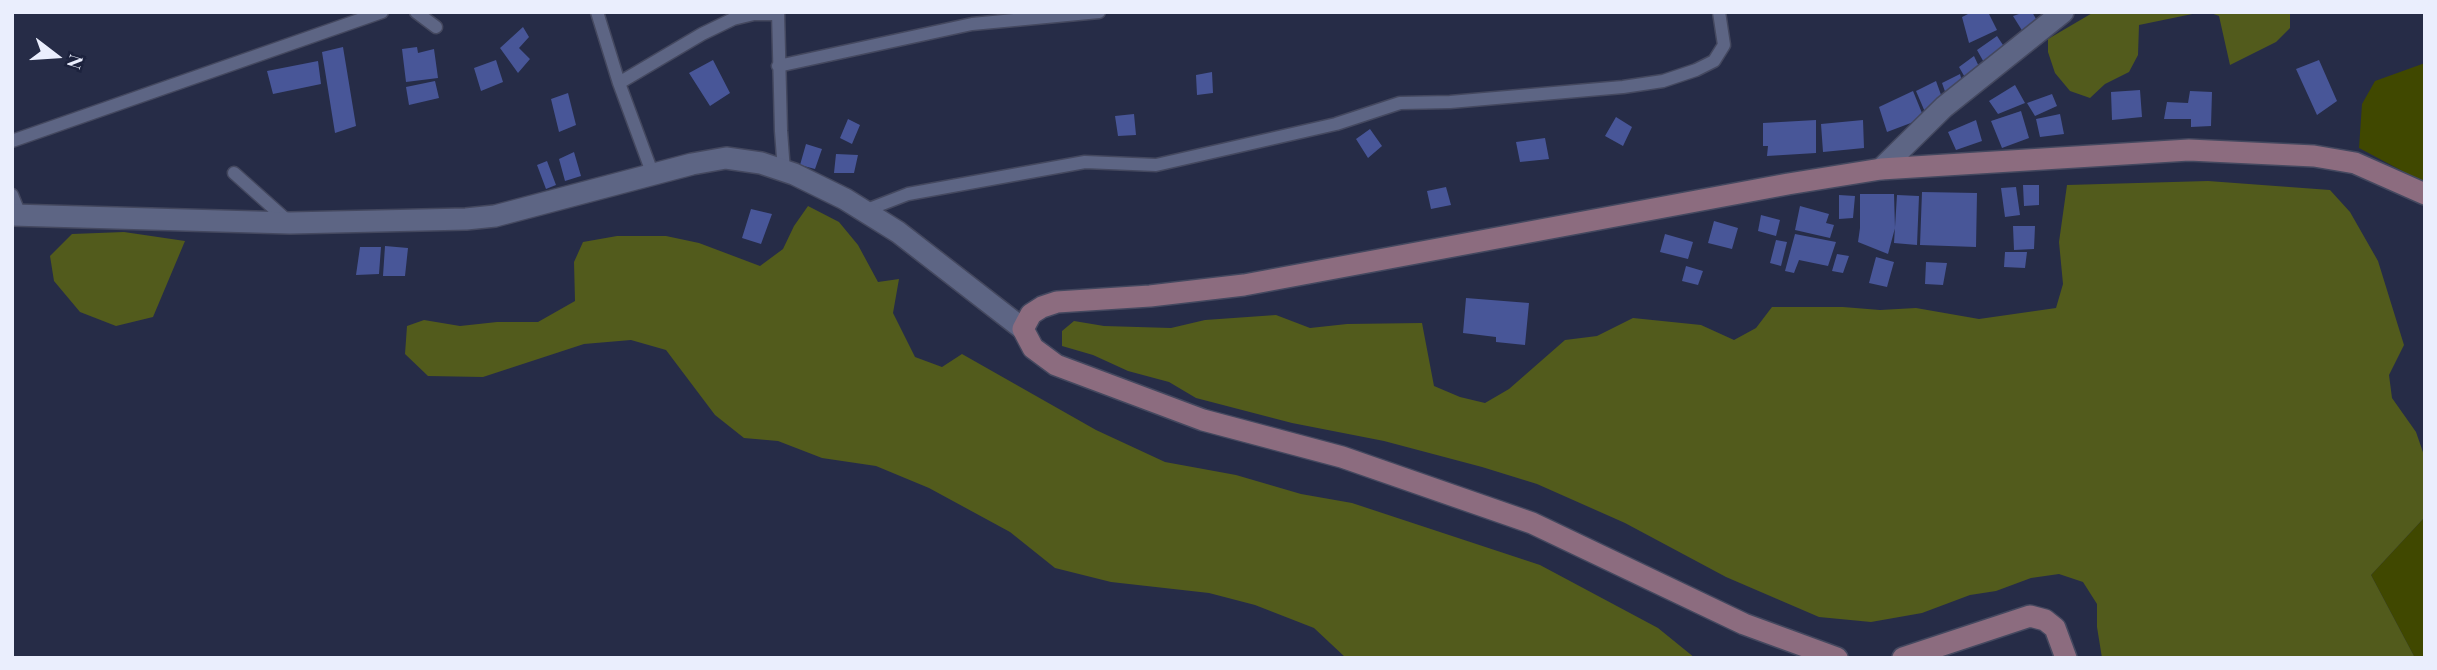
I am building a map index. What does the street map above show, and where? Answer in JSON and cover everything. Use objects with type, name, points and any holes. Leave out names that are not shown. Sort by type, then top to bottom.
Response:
[{"type":"main road","points":[[1837,658],[1744,624],[1532,523],[1342,457],[1203,420],[1056,365],[1033,348],[1023,329],[1031,314],[1057,302],[1150,296],[1244,285],[1881,169],[2176,150],[2217,151],[2314,156],[2355,163],[2425,194]]},
{"type":"main road","points":[[1903,658],[2031,616],[2045,620],[2055,628],[2066,658]]},
{"type":"street","points":[[1881,169],[1944,107],[2063,12]]},
{"type":"street","points":[[16,215],[290,223],[466,219],[495,216],[692,164],[726,158],[761,163],[845,199],[898,232],[1023,329]]},
{"type":"lane","points":[[12,142],[382,12]]},
{"type":"lane","points":[[416,12],[436,27]]},
{"type":"lane","points":[[597,12],[619,83],[653,175]]},
{"type":"lane","points":[[778,66],[972,24],[1098,12]]},
{"type":"lane","points":[[864,211],[908,194],[1085,162],[1156,165],[1336,124],[1400,103],[1450,102],[1623,88],[1663,81],[1714,61],[1724,45],[1719,12]]},
{"type":"lane","points":[[619,83],[733,19],[754,14],[778,13],[784,171]]},
{"type":"lane","points":[[234,173],[290,223]]},
{"type":"lane","points":[[12,195],[16,215]]},
{"type":"green space","points":[[2094,12],[2202,12],[2139,25],[2138,55],[2129,72],[2105,84],[2090,98],[2070,91],[2055,73],[2048,52],[2048,39]]},
{"type":"green space","points":[[2208,12],[2290,12],[2290,28],[2276,42],[2230,65],[2219,16]]},
{"type":"green space","points":[[2425,63],[2425,183],[2359,148],[2362,104],[2375,81]]},
{"type":"green space","points":[[2208,181],[2330,190],[2350,212],[2378,261],[2404,345],[2389,375],[2392,398],[2416,432],[2425,458],[2425,511],[2423,519],[2371,575],[2415,658],[2102,658],[2097,627],[2097,604],[2083,582],[2059,574],[2031,578],[1996,591],[1970,595],[1922,613],[1871,622],[1819,617],[1726,577],[1625,523],[1537,484],[1384,441],[1292,423],[1196,398],[1169,382],[1128,371],[1093,355],[1062,346],[1062,331],[1074,321],[1104,326],[1171,328],[1205,320],[1276,315],[1310,328],[1347,324],[1422,323],[1434,386],[1460,397],[1485,403],[1509,389],[1565,340],[1597,336],[1633,318],[1701,325],[1734,340],[1756,328],[1772,307],[1880,310],[1916,308],[1979,319],[2056,308],[2063,284],[2059,242],[2067,185]]},
{"type":"green space","points":[[808,206],[839,222],[858,245],[878,282],[899,279],[893,313],[915,357],[942,367],[962,354],[1096,430],[1165,462],[1236,475],[1301,494],[1352,503],[1540,565],[1658,628],[1695,658],[1346,658],[1314,628],[1255,605],[1209,593],[1111,582],[1055,568],[1010,532],[929,488],[876,466],[822,458],[778,441],[744,438],[715,415],[666,350],[631,340],[584,344],[483,377],[428,376],[405,354],[407,326],[424,320],[460,326],[538,322],[575,301],[574,262],[583,242],[617,236],[666,236],[699,243],[760,266],[783,249]]},
{"type":"green space","points":[[124,232],[185,241],[153,317],[116,326],[80,312],[54,281],[50,256],[72,234]]},
{"type":"green space","points":[[2425,511],[2425,658],[2415,658],[2371,575],[2423,519]]},
{"type":"building","points":[[1972,12],[1988,12],[1997,30],[1969,43],[1962,17]]},
{"type":"building","points":[[2032,12],[2039,24],[2023,32],[2013,16]]},
{"type":"building","points":[[523,27],[529,37],[519,48],[530,59],[518,73],[500,48]]},
{"type":"building","points":[[1997,36],[2007,51],[1986,66],[1977,50]]},
{"type":"building","points":[[343,47],[356,126],[335,133],[322,52]]},
{"type":"building","points":[[417,47],[418,53],[434,49],[438,78],[406,82],[402,49]]},
{"type":"building","points":[[1974,56],[1981,71],[1967,81],[1959,67]]},
{"type":"building","points":[[496,60],[503,82],[481,91],[474,68]]},
{"type":"building","points":[[713,60],[730,93],[710,106],[689,73]]},
{"type":"building","points":[[2319,60],[2337,101],[2317,115],[2296,69]]},
{"type":"building","points":[[318,61],[321,84],[273,94],[267,71]]},
{"type":"building","points":[[1212,72],[1213,93],[1197,95],[1196,75]]},
{"type":"building","points":[[1960,74],[1964,88],[1948,100],[1942,83]]},
{"type":"building","points":[[435,81],[439,98],[409,105],[406,87]]},
{"type":"building","points":[[1936,81],[1944,103],[1925,112],[1916,91]]},
{"type":"building","points":[[2015,85],[2025,103],[1998,114],[1989,101]]},
{"type":"building","points":[[2140,90],[2142,117],[2112,120],[2111,92]]},
{"type":"building","points":[[1913,91],[1924,118],[1887,132],[1879,107]]},
{"type":"building","points":[[2190,91],[2212,92],[2211,126],[2191,127],[2191,119],[2164,119],[2167,102],[2188,103]]},
{"type":"building","points":[[568,93],[576,125],[559,132],[551,99]]},
{"type":"building","points":[[2052,94],[2057,106],[2035,116],[2027,103]]},
{"type":"building","points":[[2021,111],[2029,138],[2002,148],[1991,121]]},
{"type":"building","points":[[1134,114],[1136,135],[1118,136],[1115,116]]},
{"type":"building","points":[[2060,114],[2064,134],[2040,137],[2036,119]]},
{"type":"building","points":[[1616,117],[1632,127],[1623,146],[1605,136]]},
{"type":"building","points":[[848,119],[860,125],[852,144],[840,138]]},
{"type":"building","points":[[1816,120],[1816,153],[1767,156],[1768,146],[1763,146],[1763,123]]},
{"type":"building","points":[[1863,120],[1864,148],[1823,152],[1821,124]]},
{"type":"building","points":[[1976,120],[1982,141],[1956,150],[1948,132]]},
{"type":"building","points":[[1370,129],[1382,146],[1368,158],[1356,139]]},
{"type":"building","points":[[1545,138],[1549,159],[1520,162],[1516,142]]},
{"type":"building","points":[[806,144],[822,149],[815,169],[800,165]]},
{"type":"building","points":[[574,152],[581,176],[565,181],[559,159]]},
{"type":"building","points":[[836,154],[858,155],[854,173],[834,173]]},
{"type":"building","points":[[547,161],[556,185],[546,189],[537,165]]},
{"type":"building","points":[[2023,185],[2039,185],[2039,205],[2024,206]]},
{"type":"building","points":[[1446,187],[1451,205],[1431,209],[1427,191]]},
{"type":"building","points":[[2016,187],[2020,215],[2005,217],[2001,188]]},
{"type":"building","points":[[1922,192],[1977,193],[1976,247],[1920,245]]},
{"type":"building","points":[[1860,194],[1894,194],[1895,228],[1888,254],[1858,242]]},
{"type":"building","points":[[1839,195],[1855,196],[1853,218],[1839,219]]},
{"type":"building","points":[[1897,195],[1919,196],[1917,245],[1894,243]]},
{"type":"building","points":[[1800,206],[1829,214],[1826,223],[1834,225],[1830,238],[1795,230]]},
{"type":"building","points":[[751,209],[772,214],[761,244],[742,238]]},
{"type":"building","points":[[1761,215],[1780,220],[1776,236],[1758,231]]},
{"type":"building","points":[[1714,221],[1738,228],[1732,249],[1708,243]]},
{"type":"building","points":[[2013,226],[2035,226],[2034,249],[2014,250]]},
{"type":"building","points":[[1665,234],[1693,242],[1688,259],[1660,252]]},
{"type":"building","points":[[1795,234],[1836,242],[1828,266],[1799,260],[1794,273],[1785,271]]},
{"type":"building","points":[[1776,240],[1787,242],[1781,266],[1770,263]]},
{"type":"building","points":[[385,246],[408,248],[405,276],[383,276]]},
{"type":"building","points":[[360,247],[381,247],[379,274],[356,275]]},
{"type":"building","points":[[2005,252],[2027,252],[2025,268],[2004,267]]},
{"type":"building","points":[[1837,254],[1849,256],[1843,273],[1832,271]]},
{"type":"building","points":[[1876,257],[1894,262],[1887,287],[1869,283]]},
{"type":"building","points":[[1926,262],[1947,263],[1943,285],[1925,284]]},
{"type":"building","points":[[1686,266],[1703,271],[1698,285],[1682,281]]},
{"type":"building","points":[[1466,298],[1529,303],[1525,345],[1496,342],[1496,337],[1463,333]]}]
